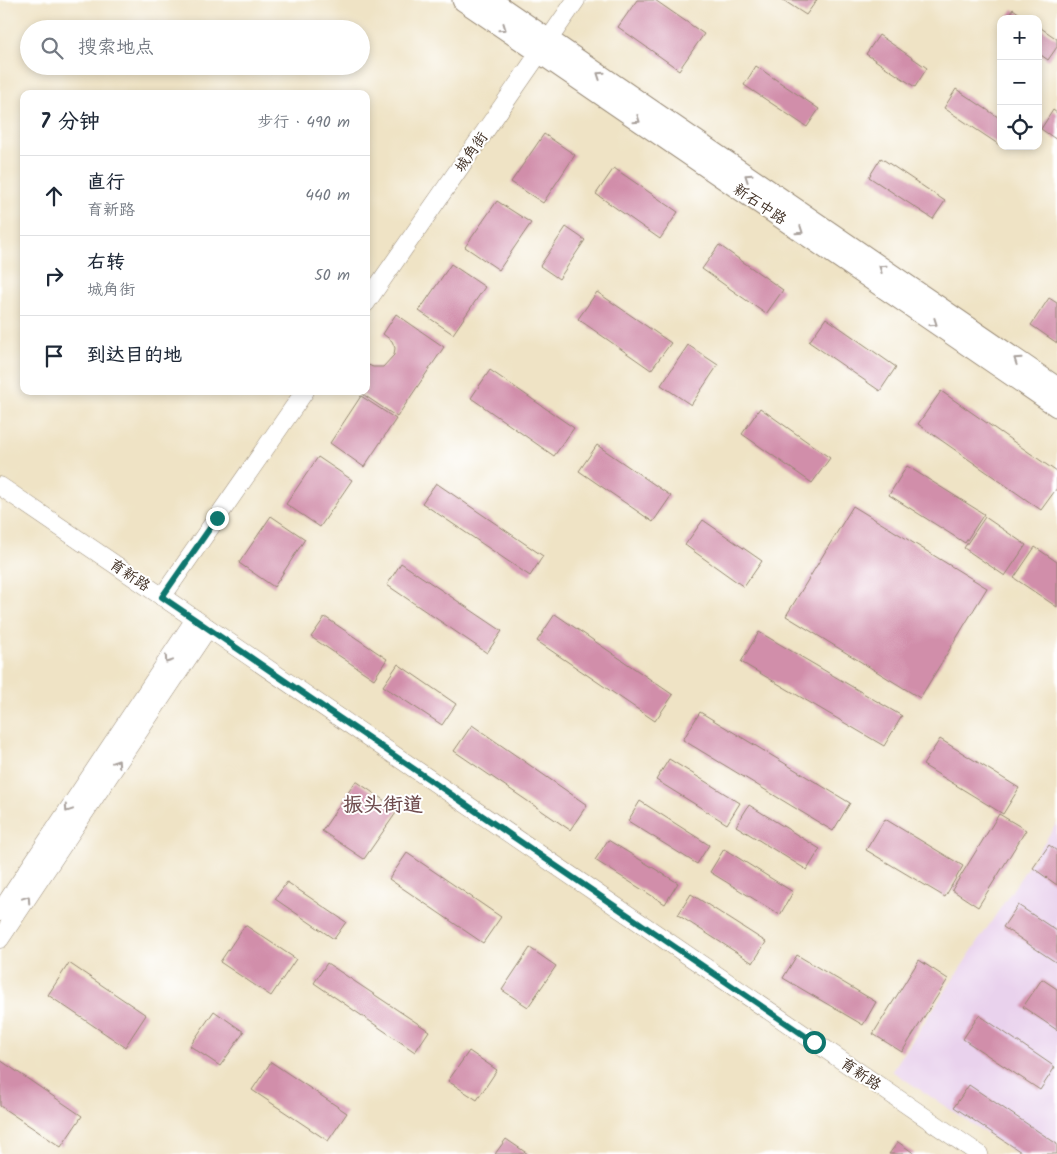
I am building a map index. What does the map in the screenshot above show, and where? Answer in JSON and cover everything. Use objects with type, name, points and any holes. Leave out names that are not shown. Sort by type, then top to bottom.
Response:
[{"type":"main road","name":"新石中路","points":[[463,0],[544,47],[1057,388]]},
{"type":"main road","name":"新石中路","points":[[490,0],[544,47],[1057,406]]},
{"type":"street","name":"城角街","points":[[370,297],[576,0]]},
{"type":"street","points":[[162,597],[302,395]]},
{"type":"street","name":"育新路","points":[[0,486],[978,1154]]},
{"type":"street","points":[[0,912],[201,623]]},
{"type":"street","points":[[0,939],[201,623]]},
{"type":"shaded area","points":[[1057,823],[1057,1154],[1017,1154],[892,1071]]},
{"type":"building","points":[[637,0],[655,0],[704,34],[679,70],[618,27]]},
{"type":"building","points":[[783,0],[817,0],[806,15]]},
{"type":"building","points":[[1013,9],[1021,15],[1009,15]]},
{"type":"building","points":[[1042,29],[1057,39],[1057,47],[1048,60],[1042,56]]},
{"type":"building","points":[[879,35],[927,68],[915,87],[866,54]]},
{"type":"building","points":[[756,66],[819,109],[807,127],[744,85]]},
{"type":"building","points":[[956,89],[997,116],[997,143],[944,108]]},
{"type":"building","points":[[1053,110],[1057,113],[1057,140],[1042,130]]},
{"type":"building","points":[[544,134],[575,155],[543,203],[511,182]]},
{"type":"building","points":[[881,158],[945,201],[933,219],[869,177]]},
{"type":"building","points":[[614,168],[678,212],[660,239],[596,194]]},
{"type":"building","points":[[497,201],[531,223],[499,270],[465,247]]},
{"type":"building","points":[[566,227],[585,240],[559,279],[540,266]]},
{"type":"building","points":[[719,245],[783,290],[766,314],[702,269]]},
{"type":"building","points":[[451,264],[485,287],[453,334],[419,311]]},
{"type":"building","points":[[597,292],[671,343],[651,370],[578,319]]},
{"type":"building","points":[[1049,298],[1057,303],[1057,343],[1031,325]]},
{"type":"building","points":[[396,314],[444,347],[397,417],[364,395],[370,395],[370,366],[383,367],[394,355],[395,348],[392,341],[383,334]]},
{"type":"building","points":[[826,318],[896,367],[880,391],[809,342]]},
{"type":"building","points":[[688,345],[718,365],[691,405],[661,385]]},
{"type":"building","points":[[490,370],[574,428],[554,456],[471,398]]},
{"type":"building","points":[[941,391],[1057,472],[1057,488],[1041,510],[918,424]]},
{"type":"building","points":[[361,396],[396,419],[364,467],[330,443]]},
{"type":"building","points":[[760,408],[830,458],[812,483],[742,434]]},
{"type":"building","points":[[597,445],[671,496],[653,522],[579,471]]},
{"type":"building","points":[[318,457],[352,480],[320,527],[286,504]]},
{"type":"building","points":[[907,466],[984,514],[965,543],[889,495]]},
{"type":"building","points":[[436,483],[543,556],[530,576],[422,503]]},
{"type":"building","points":[[853,506],[987,588],[920,698],[786,616]]},
{"type":"building","points":[[271,516],[305,539],[274,587],[239,563]]},
{"type":"building","points":[[985,517],[1026,545],[1005,576],[964,548]]},
{"type":"building","points":[[703,520],[762,561],[744,587],[685,545]]},
{"type":"building","points":[[1035,547],[1057,562],[1057,607],[1014,578]]},
{"type":"building","points":[[401,563],[502,631],[487,653],[387,585]]},
{"type":"building","points":[[555,614],[673,695],[655,721],[537,641]]},
{"type":"building","points":[[325,617],[387,659],[374,679],[311,637]]},
{"type":"building","points":[[759,632],[902,716],[884,746],[741,662]]},
{"type":"building","points":[[398,664],[456,704],[442,725],[383,686]]},
{"type":"building","points":[[700,712],[850,803],[833,831],[683,740]]},
{"type":"building","points":[[472,725],[587,805],[570,830],[454,751]]},
{"type":"building","points":[[940,739],[1019,788],[1003,814],[923,765]]},
{"type":"building","points":[[669,759],[740,803],[727,824],[656,780]]},
{"type":"building","points":[[356,781],[398,810],[364,859],[322,831]]},
{"type":"building","points":[[640,801],[709,845],[697,864],[628,821]]},
{"type":"building","points":[[749,805],[820,849],[807,870],[736,826]]},
{"type":"building","points":[[999,814],[1026,830],[978,907],[952,890]]},
{"type":"building","points":[[885,819],[963,866],[945,897],[866,850]]},
{"type":"building","points":[[608,840],[678,883],[665,904],[595,860]]},
{"type":"building","points":[[1049,845],[1057,851],[1057,885],[1033,868]]},
{"type":"building","points":[[724,849],[793,892],[780,915],[710,872]]},
{"type":"building","points":[[407,853],[501,917],[483,943],[389,879]]},
{"type":"building","points":[[287,882],[346,922],[334,939],[275,899]]},
{"type":"building","points":[[691,894],[766,942],[753,963],[678,915]]},
{"type":"building","points":[[1018,905],[1057,931],[1057,963],[1003,927]]},
{"type":"building","points":[[245,925],[296,959],[271,996],[220,962]]},
{"type":"building","points":[[530,948],[556,966],[528,1007],[502,990]]},
{"type":"building","points":[[797,955],[876,1002],[863,1025],[783,978]]},
{"type":"building","points":[[919,960],[948,979],[902,1052],[873,1034]]},
{"type":"building","points":[[69,963],[146,1015],[125,1047],[48,995]]},
{"type":"building","points":[[327,963],[429,1031],[415,1052],[314,983]]},
{"type":"building","points":[[1042,979],[1057,989],[1057,1030],[1023,1007]]},
{"type":"building","points":[[214,1011],[244,1032],[220,1066],[190,1046]]},
{"type":"building","points":[[979,1015],[1055,1067],[1040,1090],[963,1039]]},
{"type":"building","points":[[469,1051],[497,1070],[477,1100],[448,1081]]},
{"type":"building","points":[[0,1060],[82,1116],[61,1147],[0,1106]]},
{"type":"building","points":[[271,1062],[347,1113],[328,1141],[252,1090]]},
{"type":"building","points":[[969,1085],[1057,1144],[1057,1154],[1024,1154],[954,1107]]},
{"type":"building","points":[[506,1139],[528,1154],[495,1154]]},
{"type":"building","points":[[898,1142],[915,1154],[889,1154]]},
{"type":"district","name":"振头街道","points":[[383,804]]},
{"type":"route","points":[[217,518],[162,597],[814,1042]]}]
